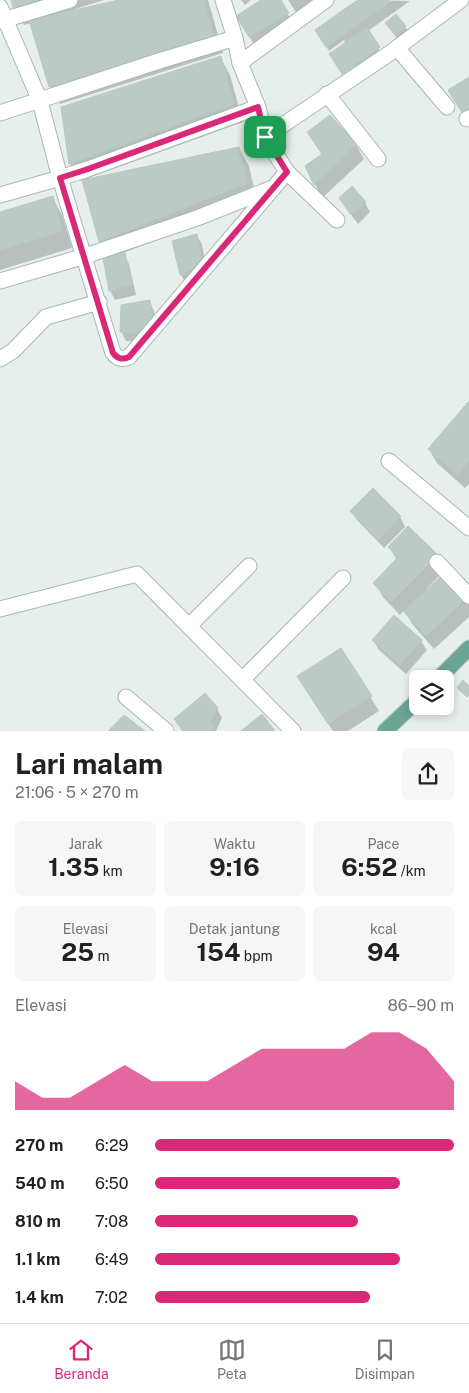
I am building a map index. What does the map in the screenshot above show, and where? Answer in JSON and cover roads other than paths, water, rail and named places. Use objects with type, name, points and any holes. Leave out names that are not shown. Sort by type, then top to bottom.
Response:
[{"type":"main road","points":[[447,670],[469,648]]},
{"type":"main road","points":[[385,730],[409,708]]},
{"type":"street","points":[[70,0],[2,16],[40,101],[60,178],[113,353],[117,358],[123,360],[129,357],[287,172]]},
{"type":"street","points":[[223,0],[235,38],[240,63],[258,107],[265,137],[287,172],[337,220]]},
{"type":"street","points":[[240,63],[326,0]]},
{"type":"street","points":[[265,137],[397,48],[461,0]]},
{"type":"street","points":[[0,113],[159,60],[235,38]]},
{"type":"street","points":[[397,48],[447,107]]},
{"type":"street","points":[[327,94],[378,159]]},
{"type":"street","points":[[0,195],[85,170],[258,107]]},
{"type":"street","points":[[0,281],[85,256],[197,218],[273,187]]},
{"type":"street","points":[[0,359],[13,351],[46,317],[99,302]]},
{"type":"street","points":[[389,461],[469,528]]},
{"type":"street","points":[[437,562],[469,596]]},
{"type":"street","points":[[189,626],[249,566]]},
{"type":"street","points":[[0,609],[137,574],[293,730]]},
{"type":"street","points":[[242,680],[343,578]]},
{"type":"street","points":[[126,697],[166,730]]}]
